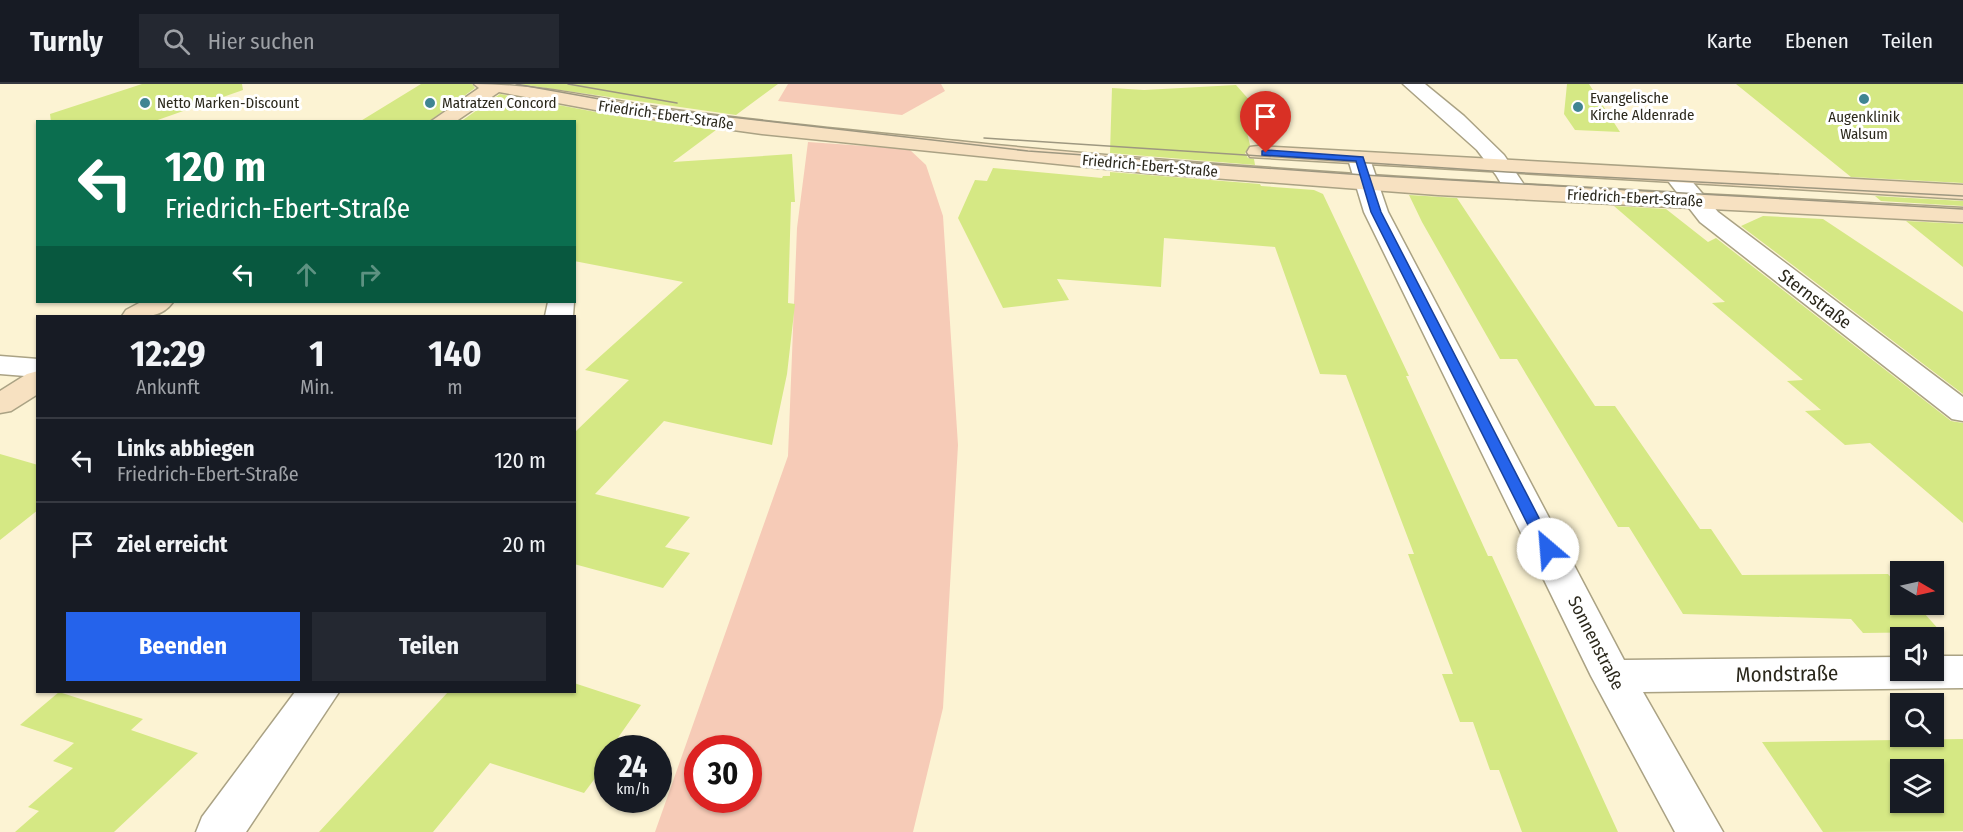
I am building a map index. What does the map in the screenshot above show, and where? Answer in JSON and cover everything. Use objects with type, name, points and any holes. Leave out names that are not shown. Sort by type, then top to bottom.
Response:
[{"type":"main road","name":"Friedrich-Ebert-Straße","points":[[492,85],[617,108],[774,129],[1146,166],[1363,171],[1504,167],[1963,192]]},
{"type":"main road","points":[[443,120],[492,85]]},
{"type":"main road","name":"Friedrich-Ebert-Straße","points":[[624,90],[777,115],[898,128],[1110,142]]},
{"type":"main road","name":"Friedrich-Ebert-Straße","points":[[1242,151],[1363,171],[1517,192],[1963,215]]},
{"type":"main road","points":[[138,315],[157,303]]},
{"type":"main road","points":[[0,404],[36,381]]},
{"type":"street","points":[[1413,84],[1484,142],[1504,167],[1517,192]]},
{"type":"street","name":"Sonnenstraße","points":[[1363,171],[1376,212],[1612,676],[1700,832]]},
{"type":"street","name":"Sternstraße","points":[[1676,177],[1709,217],[1963,412]]},
{"type":"street","points":[[0,366],[36,368]]},
{"type":"street","name":"Mondstraße","points":[[1612,676],[1963,672]]},
{"type":"street","points":[[219,832],[317,693]]},
{"type":"shaded area","points":[[788,84],[941,84],[945,91],[902,115],[778,101]]},
{"type":"shaded area","points":[[808,142],[909,149],[926,165],[943,216],[958,445],[943,708],[913,832],[655,832],[662,813],[672,813],[672,784],[684,750],[684,813],[762,813],[762,735],[689,735],[788,456],[797,228]]},
{"type":"building","name":"Netto Marken-Discount","points":[[142,84],[242,84],[243,90],[158,120],[51,120],[50,114]]},
{"type":"building","points":[[421,84],[472,84],[475,88],[431,120],[362,120]]},
{"type":"building","points":[[518,84],[778,84],[736,115]]},
{"type":"building","name":"Evangelische Kirche Aldenrade","points":[[1567,84],[1589,84],[1620,132],[1575,130],[1564,114]]},
{"type":"building","points":[[1736,84],[1963,84],[1963,183],[1851,177]]},
{"type":"building","points":[[1236,85],[1266,119],[1244,120],[1250,145],[1245,153],[1248,158],[1254,159],[1255,165],[1110,153],[1112,88],[1144,90]]},
{"type":"building","points":[[500,94],[617,116],[716,130],[673,162],[792,154],[795,202],[791,202],[788,303],[795,304],[787,374],[772,445],[664,421],[595,494],[690,517],[665,547],[690,553],[663,588],[576,565],[576,431],[629,380],[585,370],[683,282],[576,261],[576,120],[463,120]]},
{"type":"building","points":[[993,168],[1102,178],[1110,176],[1110,172],[1260,184],[1261,186],[1314,190],[1323,194],[1409,376],[1406,376],[1488,556],[1492,556],[1618,832],[1522,832],[1499,770],[1490,770],[1473,722],[1460,722],[1442,674],[1453,674],[1408,554],[1414,554],[1346,375],[1320,374],[1275,247],[1164,238],[1161,287],[1057,279],[1069,300],[1003,308],[958,218],[975,180],[987,181]]},
{"type":"building","points":[[1409,195],[1457,198],[1595,406],[1615,406],[1700,529],[1711,529],[1742,575],[1888,574],[1890,576],[1890,615],[1926,615],[1937,627],[1890,627],[1890,633],[1863,633],[1851,619],[1683,614],[1629,527],[1618,527],[1517,359],[1500,359]]},
{"type":"building","points":[[1875,196],[1963,201],[1963,206],[1881,201]]},
{"type":"building","points":[[1614,206],[1666,209],[1708,242],[1716,238],[1951,421],[1963,423],[1963,523],[1870,443],[1845,445],[1805,411],[1821,410],[1787,381],[1803,380],[1712,303],[1725,302]]},
{"type":"building","points":[[1763,216],[1823,219],[1963,312],[1963,394],[1741,226]]},
{"type":"building","points":[[1906,221],[1963,224],[1963,267]]},
{"type":"building","points":[[0,454],[36,464],[36,512],[0,540]]},
{"type":"building","points":[[576,684],[641,705],[620,735],[594,735],[594,780],[584,793],[490,763],[433,832],[319,832],[447,693],[576,693]]},
{"type":"building","points":[[58,693],[62,693],[143,719],[131,730],[198,753],[114,832],[15,832],[39,811],[28,807],[73,768],[53,761],[74,743],[20,725]]},
{"type":"building","points":[[1944,739],[1963,739],[1963,831],[1823,832],[1762,742],[1890,740],[1890,747],[1944,747]]},
{"type":"tram line","points":[[516,84],[644,107],[1028,151],[1364,175],[1963,209]]},
{"type":"tram line","points":[[568,84],[677,103]]},
{"type":"tram line","points":[[984,138],[1507,172],[1963,196]]},
{"type":"place","name":"Augenklinik Walsum","points":[[1864,99]]},
{"type":"place","name":"Netto Marken-Discount","points":[[145,103]]},
{"type":"place","name":"Matratzen Concord","points":[[430,103]]},
{"type":"place","name":"Evangelische Kirche Aldenrade","points":[[1578,107]]},
{"type":"route","points":[[1266,153],[1359,159],[1376,212],[1548,549]]}]
